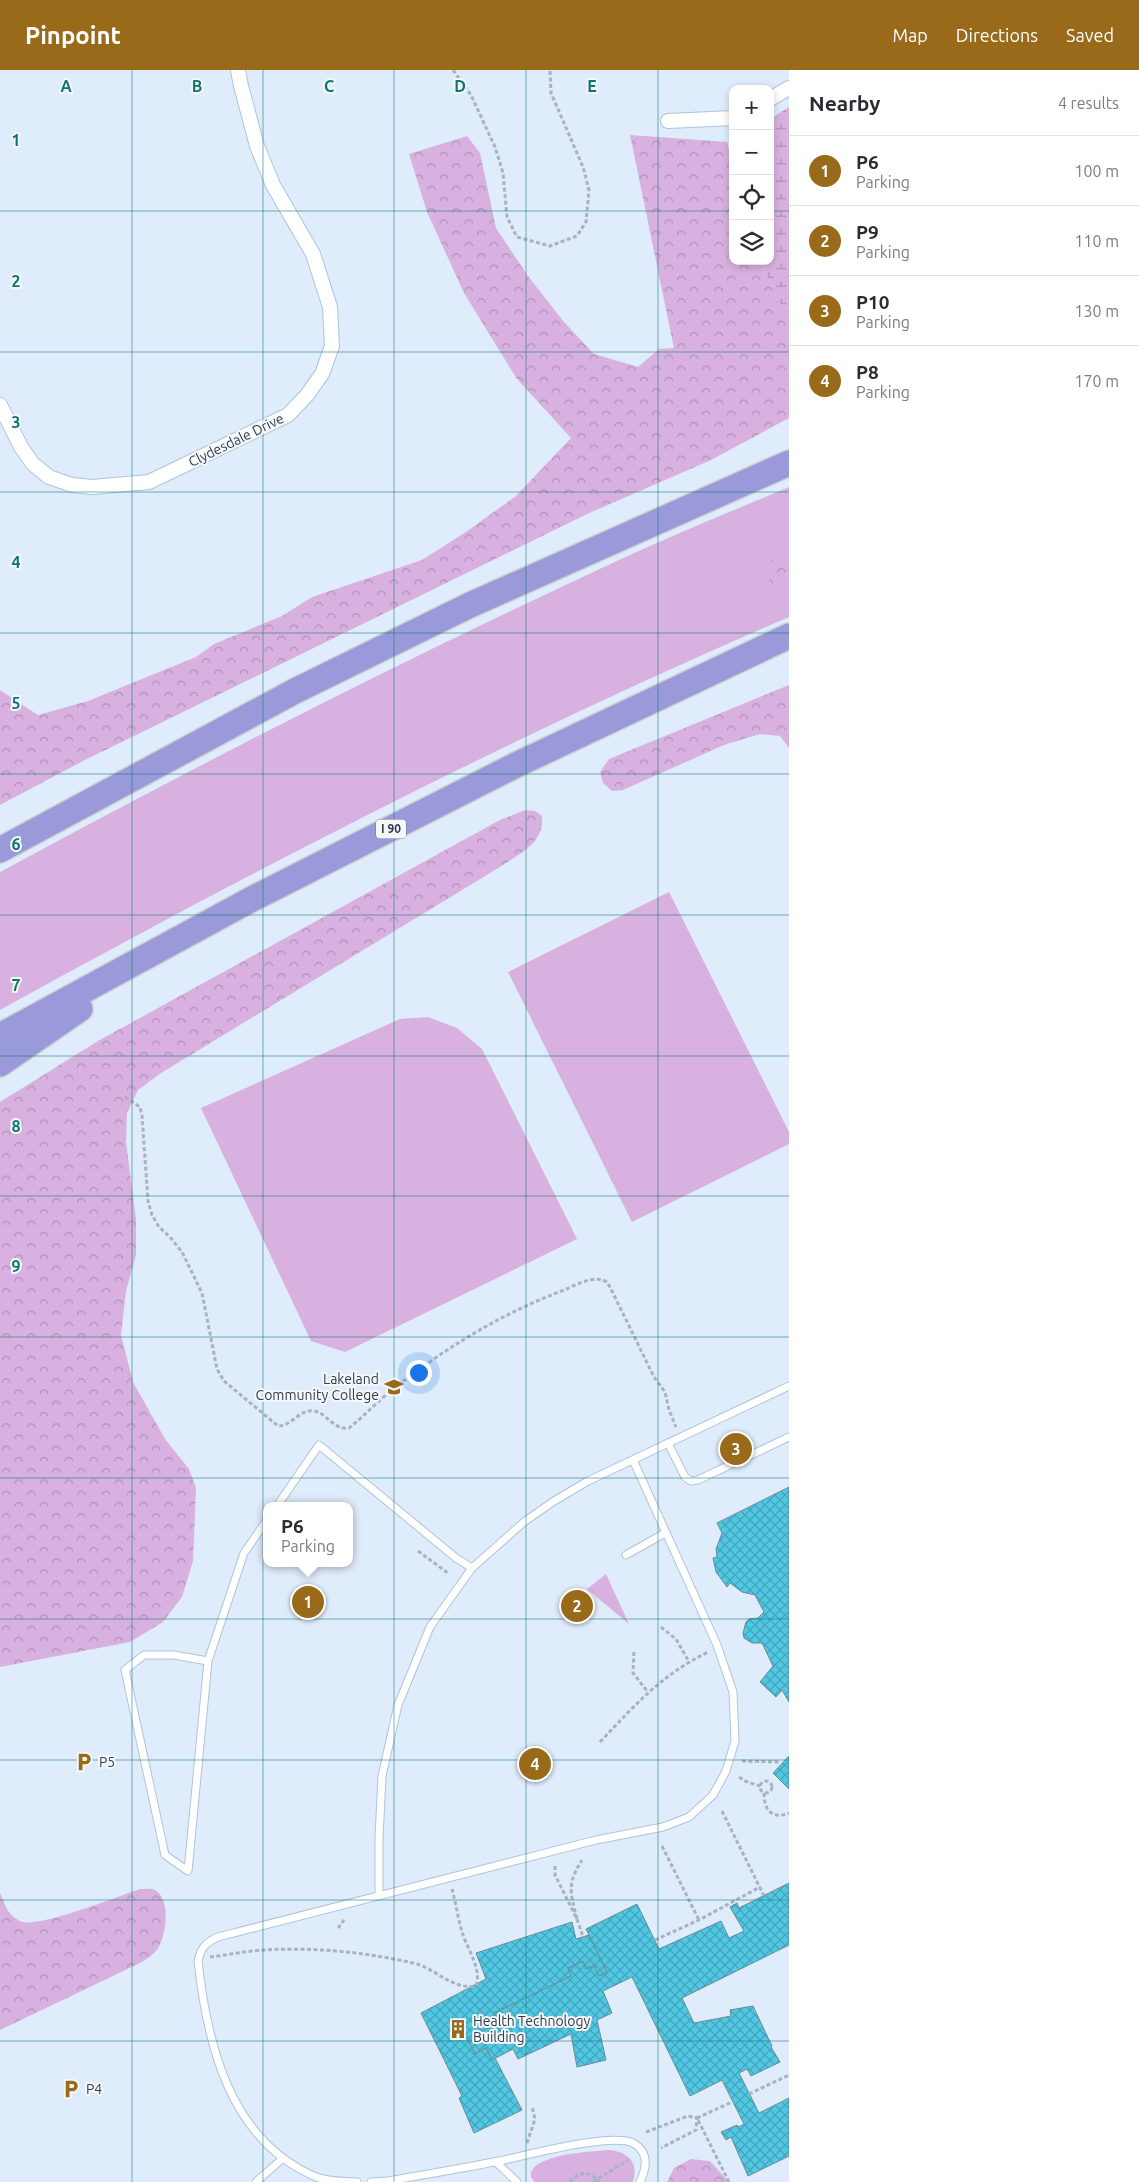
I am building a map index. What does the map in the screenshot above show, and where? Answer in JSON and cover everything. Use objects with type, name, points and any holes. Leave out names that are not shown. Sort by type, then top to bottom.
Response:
[{"type":"highway","points":[[0,850],[165,759],[304,686],[470,605],[789,463]]},
{"type":"highway","name":"I 90","points":[[0,1036],[252,899],[516,765],[789,636]]},
{"type":"highway","points":[[0,1064],[189,934]]},
{"type":"street","name":"Clydesdale Drive","points":[[0,405],[21,447],[33,464],[49,477],[72,485],[92,487],[149,482],[288,415],[322,374],[329,361],[332,346],[330,307],[313,254],[273,185],[257,146],[238,70]]},
{"type":"street","points":[[774,97],[789,88]]},
{"type":"street","points":[[668,121],[729,118]]},
{"type":"lane","points":[[379,1896],[382,1776],[398,1705],[430,1627],[472,1568],[524,1522],[588,1481],[789,1386]]},
{"type":"lane","points":[[668,1443],[685,1477],[691,1481],[698,1480],[789,1438]]},
{"type":"lane","points":[[280,1502],[319,1445],[456,1558],[472,1568]]},
{"type":"lane","points":[[357,2182],[315,2180],[282,2160],[262,2139],[239,2107],[218,2067],[209,2032],[198,1966],[200,1950],[207,1942],[218,1938],[596,1840],[663,1827],[689,1817],[714,1794],[726,1771],[735,1741],[733,1692],[718,1648],[633,1460]]},
{"type":"lane","points":[[208,1661],[174,1655],[144,1655],[125,1670],[165,1855],[188,1871],[208,1661],[244,1553],[263,1526]]},
{"type":"lane","points":[[626,1555],[666,1534]]},
{"type":"lane","points":[[371,2182],[388,2181],[496,2162],[553,2148],[616,2140],[631,2142],[642,2149],[646,2158],[645,2170],[640,2182]]},
{"type":"lane","points":[[256,2182],[282,2160]]},
{"type":"lane","points":[[496,2162],[517,2182]]},
{"type":"path","points":[[453,70],[472,95],[495,146],[503,173],[507,217],[517,237],[550,246],[577,236],[586,222],[589,190],[583,167],[551,92],[550,70]]},
{"type":"path","points":[[125,1098],[140,1107],[146,1186],[152,1215],[182,1252],[202,1293],[206,1307],[212,1353],[217,1369],[224,1381],[278,1426],[284,1426],[303,1412],[312,1411],[318,1412],[338,1427],[348,1428],[386,1395],[431,1361],[487,1324],[544,1298],[596,1279],[607,1282],[611,1289],[654,1377],[665,1392],[669,1410],[676,1427]]},
{"type":"path","points":[[418,1551],[448,1573]]},
{"type":"path","points":[[661,1627],[676,1639],[689,1662]]},
{"type":"path","points":[[600,1742],[647,1691],[689,1662],[710,1651]]},
{"type":"path","points":[[634,1652],[633,1673],[647,1691]]},
{"type":"path","points":[[742,1761],[780,1762]]},
{"type":"path","points":[[739,1776],[745,1781],[760,1786],[764,1793],[766,1808],[772,1814],[779,1816],[789,1813]]},
{"type":"path","points":[[760,1786],[764,1781],[771,1782],[772,1790],[764,1793]]},
{"type":"path","points":[[722,1811],[764,1896]]},
{"type":"path","points":[[662,1846],[699,1920]]},
{"type":"path","points":[[582,1860],[574,1873],[570,1890],[583,1937]]},
{"type":"path","points":[[555,1866],[555,1875],[577,1919]]},
{"type":"path","points":[[655,1940],[699,1920],[760,1887]]},
{"type":"path","points":[[210,1958],[262,1950],[330,1951],[415,1963],[430,1969],[442,1979],[466,1987],[476,1986],[478,1979],[469,1945],[463,1934],[452,1889]]},
{"type":"path","points":[[338,1928],[344,1920]]},
{"type":"path","points":[[749,2094],[789,2075]]},
{"type":"path","points":[[646,2132],[688,2116],[697,2118],[732,2102]]},
{"type":"path","points":[[527,2144],[535,2119],[532,2106]]},
{"type":"path","points":[[661,2148],[696,2130],[697,2118]]},
{"type":"path","points":[[697,2118],[729,2182]]},
{"type":"path","points":[[593,2182],[598,2181],[628,2160]]},
{"type":"path","points":[[570,2182],[574,2176],[584,2173],[598,2181]]},
{"type":"green space","points":[[789,107],[789,309],[778,302],[762,265],[774,265],[774,116]]},
{"type":"green space","points":[[630,135],[727,142],[729,150],[729,265],[762,265],[778,302],[789,309],[789,418],[711,460],[587,514],[83,761],[0,805],[0,690],[38,715],[88,701],[196,657],[214,644],[282,616],[312,597],[422,560],[466,532],[516,496],[571,438],[517,379],[464,293],[427,212],[409,154],[467,136],[480,153],[496,228],[528,276],[564,322],[594,354],[638,367],[659,349],[674,348]]},
{"type":"green space","points":[[789,487],[789,617],[688,661],[488,755],[291,854],[0,1010],[0,872],[153,790],[384,672],[640,550]]},
{"type":"green space","points":[[789,549],[789,592],[775,587],[771,583],[766,569],[777,552]]},
{"type":"green space","points":[[789,685],[789,748],[780,736],[760,734],[724,745],[623,790],[612,791],[603,783],[600,772],[609,759]]},
{"type":"green space","points":[[525,810],[535,811],[542,816],[542,826],[539,835],[527,849],[161,1073],[138,1090],[127,1113],[126,1142],[136,1219],[136,1255],[126,1291],[121,1335],[133,1382],[165,1439],[189,1469],[196,1488],[193,1561],[182,1597],[163,1622],[130,1642],[0,1667],[0,1102],[98,1041],[498,821]]},
{"type":"green space","points":[[669,892],[789,1132],[789,1144],[632,1222],[508,972]]},
{"type":"green space","points":[[428,1017],[457,1028],[482,1049],[577,1239],[345,1352],[311,1341],[201,1108],[400,1019]]},
{"type":"green space","points":[[606,1574],[629,1624],[587,1589]]},
{"type":"green space","points":[[140,1889],[155,1890],[164,1902],[165,1929],[160,1945],[154,1953],[140,1963],[0,2030],[0,1893],[8,1910],[14,1917],[23,1922],[32,1922],[62,1916]]},
{"type":"green space","points":[[611,2150],[627,2156],[631,2160],[635,2169],[633,2182],[534,2182],[531,2177],[533,2169],[540,2163],[551,2159],[577,2153]]},
{"type":"green space","points":[[691,2159],[710,2161],[729,2182],[667,2182],[674,2168]]},
{"type":"building","points":[[789,1487],[789,1702],[782,1690],[776,1697],[760,1682],[773,1666],[762,1643],[752,1643],[744,1638],[743,1633],[746,1622],[749,1619],[758,1618],[764,1612],[755,1595],[742,1592],[730,1583],[727,1587],[716,1572],[713,1558],[717,1557],[716,1549],[722,1533],[717,1523]]},
{"type":"building","points":[[789,1756],[789,1789],[773,1773]]},
{"type":"building","points":[[789,1883],[789,1945],[682,1998],[694,2023],[731,2016],[730,2010],[753,2006],[771,2047],[780,2062],[751,2076],[747,2069],[739,2073],[759,2113],[789,2098],[789,2156],[748,2176],[731,2137],[726,2140],[721,2132],[744,2124],[722,2080],[690,2096],[632,1977],[603,1991],[612,2013],[597,2020],[606,2060],[577,2067],[571,2034],[518,2059],[513,2049],[492,2060],[486,2048],[475,2054],[467,2038],[494,2025],[498,2034],[503,2032],[494,2013],[571,1976],[568,1968],[583,1961],[586,1969],[594,1965],[599,1976],[607,1972],[586,1929],[637,1904],[659,1949],[721,1921],[729,1938],[744,1931],[730,1907],[737,1903],[739,1908]]},
{"type":"building","name":"Health Technology Building","points":[[572,1922],[576,1939],[589,1935],[607,1972],[599,1976],[594,1965],[586,1969],[583,1961],[568,1968],[571,1976],[494,2013],[503,2032],[498,2034],[494,2025],[467,2038],[475,2054],[486,2048],[492,2060],[495,2058],[522,2110],[474,2133],[459,2098],[462,2096],[421,2013],[486,1979],[476,1953]]},
{"type":"place","name":"Lakeland Community College","points":[[394,1387]]},
{"type":"place","name":"P10","points":[[736,1449]]},
{"type":"place","name":"P6","points":[[308,1602]]},
{"type":"place","name":"P9","points":[[577,1606]]},
{"type":"place","name":"P5","points":[[84,1762]]},
{"type":"place","name":"P8","points":[[535,1764]]},
{"type":"place","name":"Health Technology Building","points":[[458,2029]]},
{"type":"place","name":"P4","points":[[71,2089]]}]
